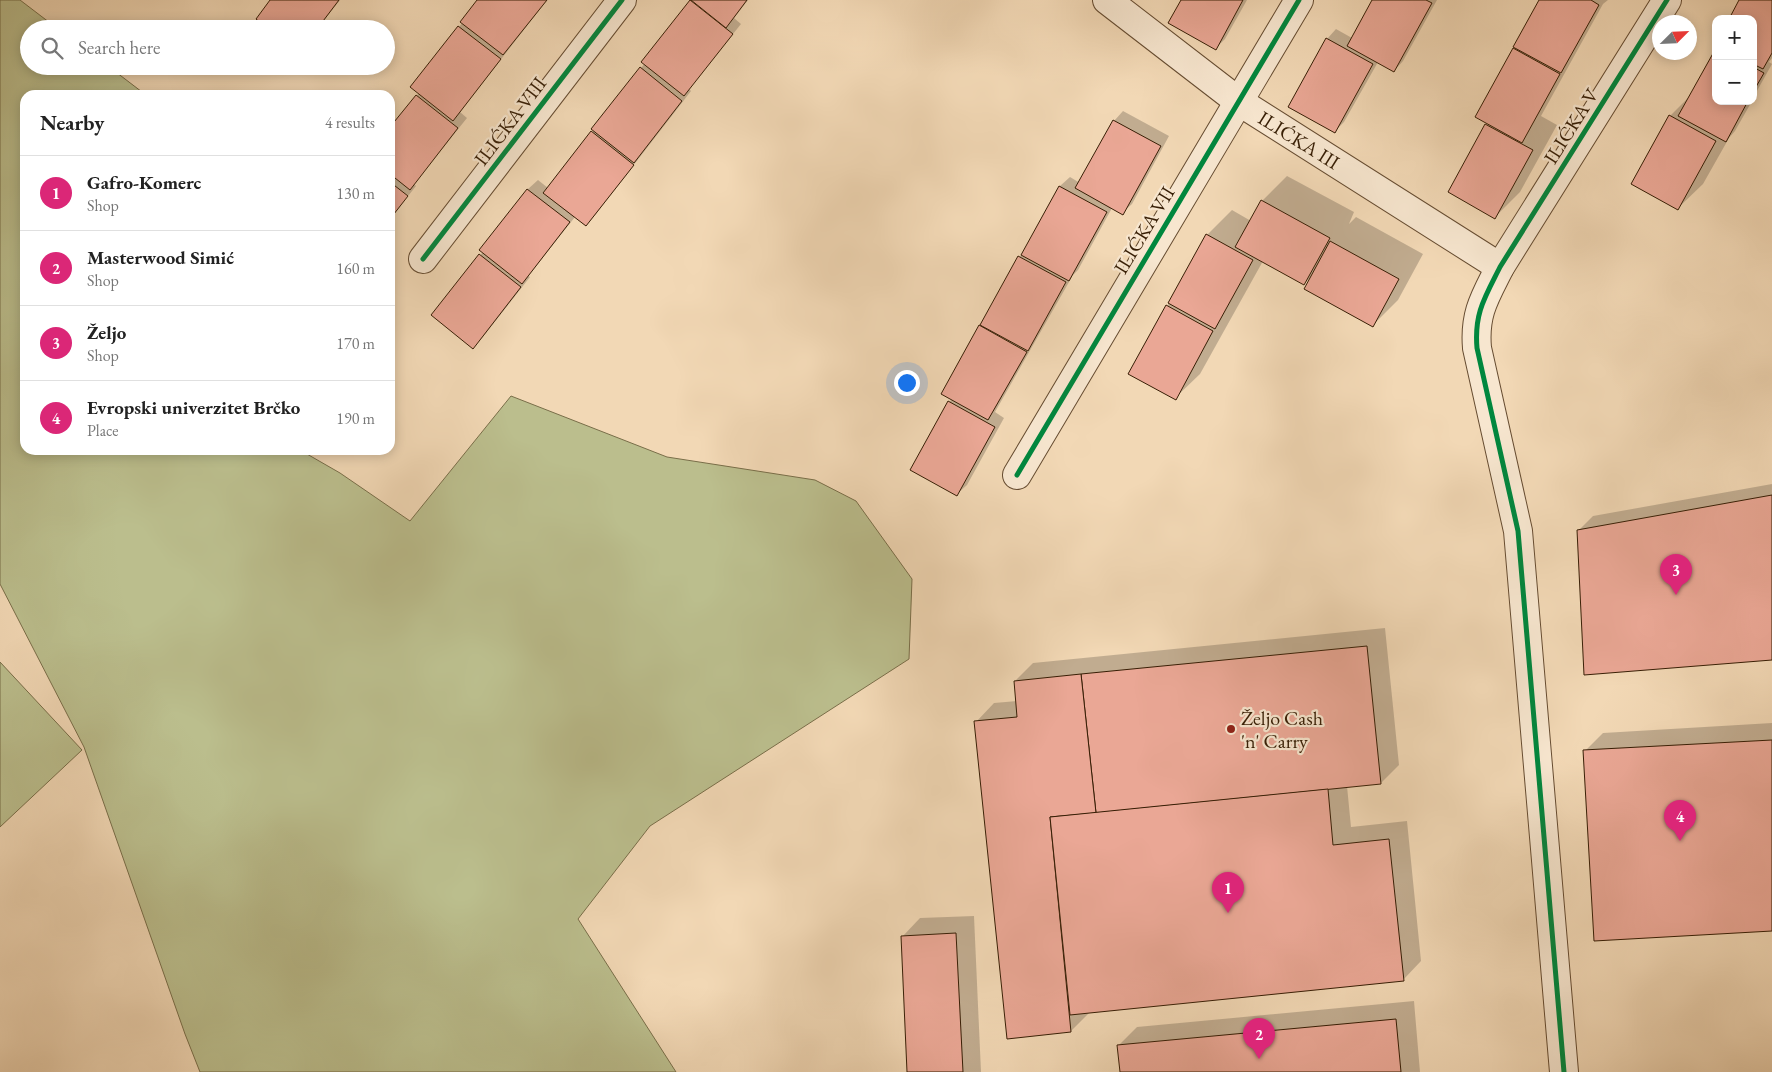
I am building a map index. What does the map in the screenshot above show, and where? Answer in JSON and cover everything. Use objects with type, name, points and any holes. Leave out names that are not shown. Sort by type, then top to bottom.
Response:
[{"type":"street","name":"ILIĆKA VIII","points":[[423,259],[622,0]]},
{"type":"street","name":"ILIĆKA III","points":[[1107,0],[1238,101],[1500,267]]},
{"type":"street","name":"ILIĆKA VII","points":[[1017,475],[1299,0]]},
{"type":"street","name":"ILIĆKA V","points":[[1564,1072],[1518,531],[1477,348],[1475,331],[1483,301],[1500,267],[1667,0]]},
{"type":"green space","points":[[0,0],[20,0],[46,20],[20,20],[20,75],[120,75],[139,90],[20,90],[20,455],[309,455],[340,473],[410,521],[511,396],[667,457],[815,480],[856,501],[912,579],[909,659],[650,826],[578,919],[676,1072],[200,1072],[84,747],[0,584]]},
{"type":"green space","points":[[0,662],[82,750],[0,827]]},
{"type":"building","points":[[270,0],[339,0],[324,20],[256,19]]},
{"type":"building","points":[[477,0],[547,0],[503,55],[460,22]]},
{"type":"building","points":[[690,0],[733,34],[684,96],[641,62]]},
{"type":"building","points":[[691,0],[747,0],[726,28]]},
{"type":"building","points":[[1181,0],[1243,0],[1216,50],[1168,23]]},
{"type":"building","points":[[1372,0],[1426,0],[1432,3],[1394,72],[1347,46]]},
{"type":"building","points":[[1539,0],[1591,0],[1599,5],[1561,73],[1513,47]]},
{"type":"building","points":[[1739,0],[1772,0],[1772,53],[1763,69],[1757,66],[1757,15],[1731,15]]},
{"type":"building","points":[[458,26],[501,59],[453,121],[410,87]]},
{"type":"building","points":[[1326,38],[1373,64],[1335,133],[1288,107]]},
{"type":"building","points":[[1513,48],[1560,74],[1522,143],[1475,117]]},
{"type":"building","points":[[1712,55],[1712,105],[1746,105],[1726,142],[1678,116]]},
{"type":"building","points":[[640,67],[682,101],[634,163],[591,129]]},
{"type":"building","points":[[1757,69],[1764,73],[1757,85]]},
{"type":"building","points":[[416,95],[458,128],[410,190],[395,178],[395,121]]},
{"type":"building","points":[[1669,115],[1716,141],[1678,210],[1631,184]]},
{"type":"building","points":[[1113,120],[1161,146],[1123,215],[1075,188]]},
{"type":"building","points":[[1485,124],[1533,150],[1495,219],[1448,192]]},
{"type":"building","points":[[591,131],[634,165],[586,226],[543,193]]},
{"type":"building","points":[[395,186],[408,196],[395,213]]},
{"type":"building","points":[[1059,186],[1107,212],[1069,281],[1021,255]]},
{"type":"building","points":[[527,189],[570,222],[522,284],[479,250]]},
{"type":"building","points":[[1261,200],[1330,238],[1304,285],[1235,247]]},
{"type":"building","points":[[1206,234],[1253,260],[1215,329],[1168,303]]},
{"type":"building","points":[[1330,241],[1399,279],[1373,327],[1304,289]]},
{"type":"building","points":[[479,254],[521,287],[473,349],[431,315]]},
{"type":"building","points":[[1018,256],[1066,282],[1028,351],[980,325]]},
{"type":"building","points":[[1166,305],[1213,331],[1176,400],[1128,374]]},
{"type":"building","points":[[979,325],[1027,352],[988,420],[941,394]]},
{"type":"building","points":[[948,401],[995,427],[957,496],[910,470]]},
{"type":"building","points":[[1772,495],[1772,660],[1584,675],[1577,530]]},
{"type":"building","name":"Željo Cash 'n' Carry","points":[[1367,646],[1381,784],[1096,813],[1081,674]]},
{"type":"building","points":[[1081,674],[1096,813],[1050,817],[1071,1032],[1007,1039],[974,721],[1017,717],[1014,681]]},
{"type":"building","points":[[1772,740],[1772,931],[1594,941],[1583,750]]},
{"type":"building","points":[[1328,789],[1333,845],[1389,839],[1404,981],[1070,1015],[1050,817]]},
{"type":"building","points":[[956,933],[963,1072],[907,1072],[901,936]]},
{"type":"building","points":[[1396,1019],[1401,1072],[1120,1072],[1117,1045]]},
{"type":"cycle path","points":[[423,259],[622,0]]},
{"type":"cycle path","points":[[1017,475],[1299,0]]},
{"type":"cycle path","points":[[1564,1072],[1518,531],[1477,348],[1477,325],[1482,306],[1500,267],[1667,0]]},
{"type":"place","name":"Željo","points":[[1676,595]]},
{"type":"place","name":"Željo Cash 'n' Carry","points":[[1231,729]]},
{"type":"place","name":"Evropski univerzitet Brčko","points":[[1680,841]]},
{"type":"place","name":"Gafro-Komerc","points":[[1228,913]]},
{"type":"place","name":"Masterwood Simić","points":[[1259,1059]]}]
